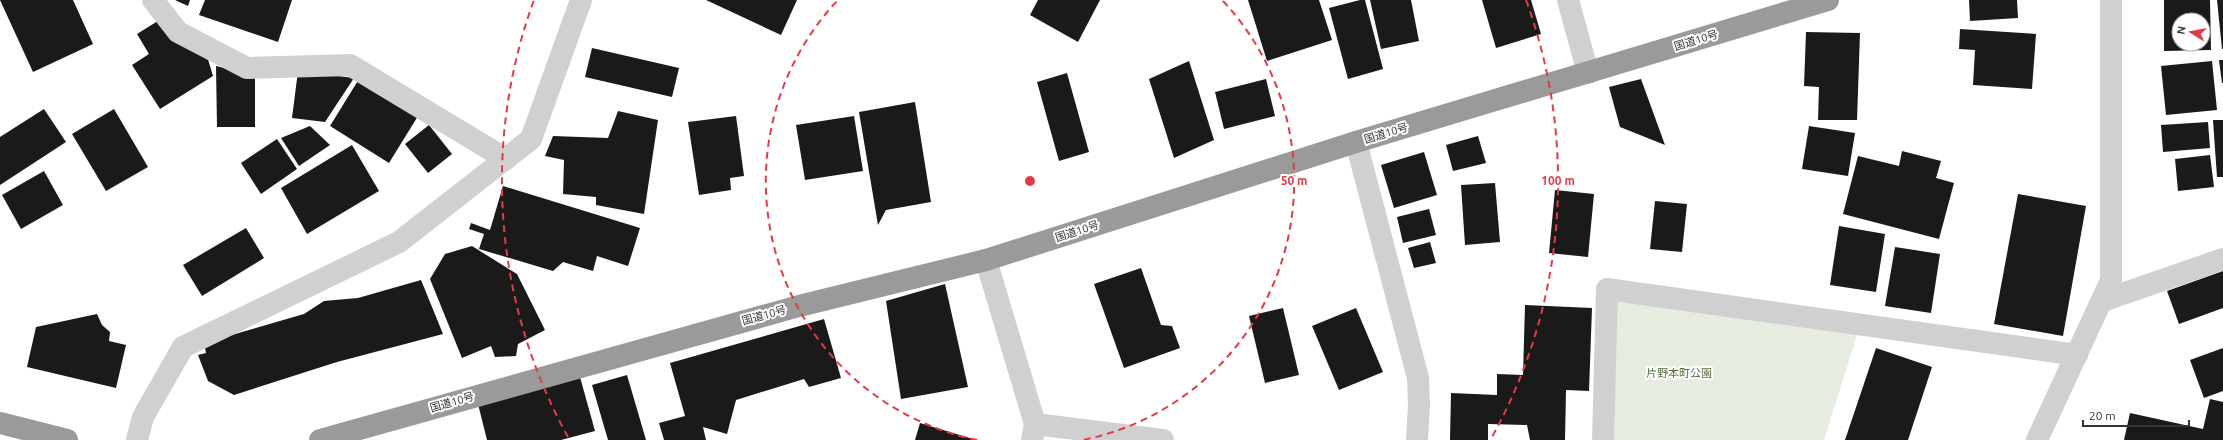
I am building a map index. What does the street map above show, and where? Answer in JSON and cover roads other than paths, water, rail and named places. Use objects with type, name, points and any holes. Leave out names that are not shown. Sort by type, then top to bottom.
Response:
[{"type":"highway","name":"国道10号","points":[[320,440],[799,306],[986,260],[1356,142],[1828,0]]},
{"type":"highway","points":[[0,423],[67,440]]},
{"type":"street","points":[[153,0],[178,32],[247,68],[350,65],[506,159]]},
{"type":"street","points":[[137,440],[143,417],[183,347],[400,242],[531,139],[581,0]]},
{"type":"street","points":[[1568,0],[1588,73]]},
{"type":"street","points":[[2037,440],[2111,280],[2111,0]]},
{"type":"street","points":[[1356,142],[1418,378],[1419,404],[1417,440]]},
{"type":"street","points":[[2102,301],[2223,259]]},
{"type":"street","points":[[986,260],[1033,432],[1163,440]]},
{"type":"street","points":[[1603,440],[1607,288],[2076,355]]},
{"type":"park label","name":"片野本町公園","points":[[1679,373]]}]
